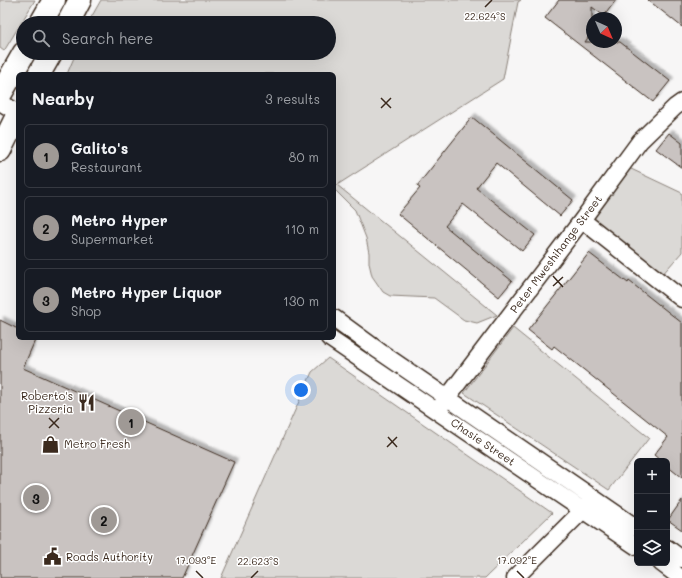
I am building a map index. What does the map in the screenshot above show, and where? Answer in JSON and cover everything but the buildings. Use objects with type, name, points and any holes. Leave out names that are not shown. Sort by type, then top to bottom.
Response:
[{"type":"main road","points":[[45,16],[54,0]]},
{"type":"main road","points":[[72,16],[80,0]]},
{"type":"main road","points":[[5,91],[20,60]]},
{"type":"main road","points":[[41,72],[47,60]]},
{"type":"main road","points":[[0,150],[16,118]]},
{"type":"street","points":[[5,91],[16,110]]},
{"type":"street","name":"Peter Mweshihange Street","points":[[437,411],[640,141],[682,102]]},
{"type":"street","points":[[582,220],[682,299]]},
{"type":"street","name":"Chasie Street","points":[[336,319],[379,351],[448,397],[589,504],[634,544]]},
{"type":"street","name":"Chasie Street","points":[[332,340],[437,411],[589,504],[634,526]]},
{"type":"street","points":[[515,578],[589,504]]},
{"type":"street","points":[[670,550],[682,559]]},
{"type":"street","points":[[665,566],[681,578]]},
{"type":"shaded area","points":[[0,0],[35,0],[25,16],[16,16],[16,31],[4,51],[0,48]]},
{"type":"shaded area","points":[[101,0],[521,0],[518,2],[503,79],[337,185],[497,315],[477,323],[464,320],[434,298],[390,296],[383,292],[372,276],[366,238],[355,210],[336,191],[336,72],[68,72],[73,60],[336,60],[336,16],[92,16]]},
{"type":"shaded area","points":[[629,168],[682,193],[682,252],[661,276],[593,218]]},
{"type":"shaded area","points":[[513,328],[649,438],[609,490],[464,393]]},
{"type":"shaded area","points":[[328,358],[552,513],[485,578],[221,578],[312,372]]},
{"type":"place","name":"Roberto's Pizzeria","points":[[86,402]]},
{"type":"place","name":"Galito's","points":[[131,422]]},
{"type":"place","name":"Metro Fresh","points":[[51,444]]},
{"type":"place","name":"Metro Hyper Liquor","points":[[36,498]]},
{"type":"place","name":"Metro Hyper","points":[[104,520]]},
{"type":"place","name":"Roads Authority","points":[[53,557]]}]
